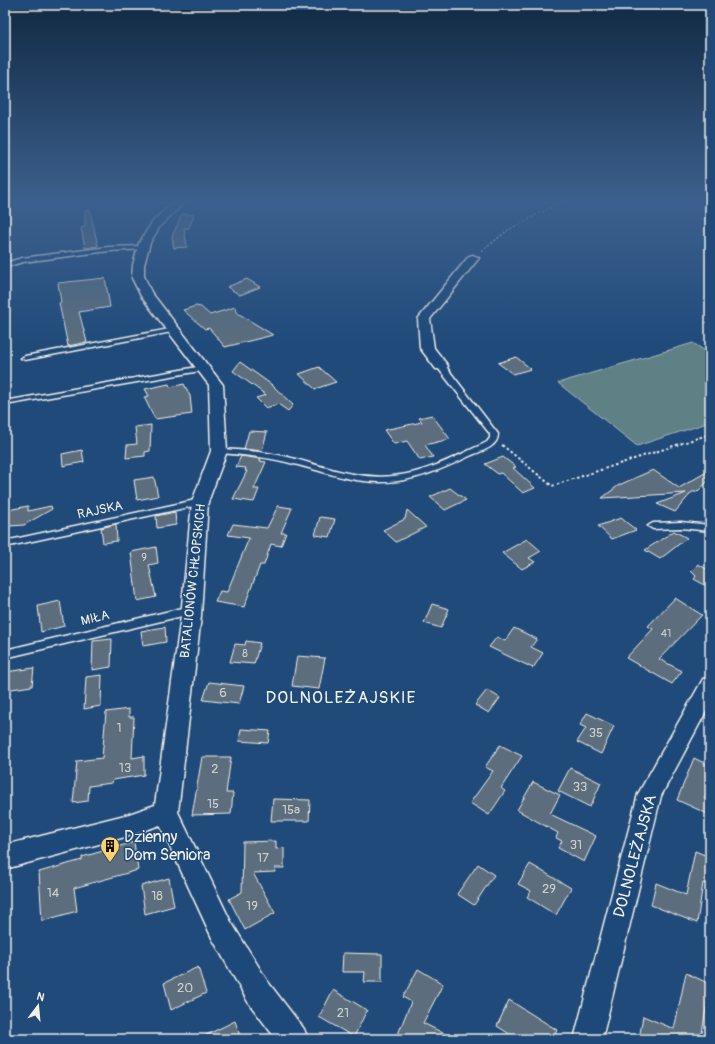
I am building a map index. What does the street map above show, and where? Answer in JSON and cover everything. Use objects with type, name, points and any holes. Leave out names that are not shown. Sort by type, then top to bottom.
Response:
[{"type":"street","name":"BATALIONÓW CHŁOPSKICH","points":[[143,250],[139,263],[138,277],[145,293],[216,385],[219,451],[200,502],[191,610],[166,812]]},
{"type":"street","points":[[441,366],[427,348],[424,319],[473,258]]},
{"type":"street","name":"DOLNOLEŻAJSKA","points":[[588,1039],[650,794],[710,685]]},
{"type":"street","points":[[5,857],[129,826],[166,812],[221,929],[258,992],[294,1039]]},
{"type":"lane","points":[[5,265],[22,260],[103,250]]},
{"type":"lane","points":[[25,358],[175,330]]},
{"type":"lane","points":[[219,451],[250,452],[297,462],[356,479],[392,479],[424,473],[490,444],[494,438],[494,434],[441,366]]},
{"type":"lane","points":[[5,403],[203,368]]},
{"type":"lane","name":"RAJSKA","points":[[5,544],[200,502]]},
{"type":"lane","points":[[653,526],[681,524],[710,528]]},
{"type":"lane","name":"MIŁA","points":[[5,654],[191,610]]},
{"type":"path","points":[[473,258],[483,250]]},
{"type":"path","points":[[494,438],[552,486],[710,434]]},
{"type":"green space","points":[[693,343],[710,354],[710,422],[637,446],[558,383]]},
{"type":"building","points":[[105,278],[110,307],[79,312],[87,342],[68,346],[59,303],[61,302],[58,283]]},
{"type":"building","points":[[247,279],[260,287],[240,295],[227,287]]},
{"type":"building","points":[[196,306],[201,307],[210,315],[235,307],[236,312],[273,335],[225,347],[209,328],[205,329],[183,310]]},
{"type":"building","points":[[516,357],[531,369],[513,374],[498,363]]},
{"type":"building","points":[[240,362],[272,385],[293,405],[288,411],[278,404],[266,408],[256,398],[266,395],[233,371]]},
{"type":"building","points":[[319,367],[336,382],[315,389],[299,374]]},
{"type":"building","points":[[169,384],[170,387],[184,384],[190,396],[192,414],[155,419],[144,397],[149,396],[145,389]]},
{"type":"building","points":[[432,415],[450,439],[425,445],[433,457],[420,460],[407,441],[394,444],[384,430],[422,422],[419,418]]},
{"type":"building","points":[[151,425],[150,451],[145,452],[145,456],[126,458],[127,445],[137,444],[135,427]]},
{"type":"building","points":[[249,431],[267,432],[262,451],[244,449]]},
{"type":"building","points":[[82,450],[84,462],[63,466],[62,454]]},
{"type":"building","points":[[241,456],[261,459],[260,461],[266,462],[254,489],[259,489],[254,502],[233,499],[247,471],[245,471],[246,468],[236,467]]},
{"type":"building","points":[[503,457],[516,467],[513,468],[535,488],[523,493],[501,473],[498,474],[485,464]]},
{"type":"building","points":[[653,470],[679,488],[710,470],[710,479],[697,492],[692,492],[675,512],[657,504],[686,493],[602,498],[619,485]]},
{"type":"building","points":[[154,477],[158,496],[137,500],[134,480]]},
{"type":"building","points":[[450,488],[466,500],[445,510],[430,497]]},
{"type":"building","points":[[28,506],[28,511],[51,506],[52,509],[24,525],[10,526],[8,510]]},
{"type":"building","points":[[278,506],[292,508],[281,533],[286,533],[281,546],[271,544],[264,565],[260,565],[244,607],[215,602],[220,591],[227,592],[249,538],[228,535],[233,524],[267,528]]},
{"type":"building","points":[[407,510],[426,527],[396,542],[383,530],[405,519]]},
{"type":"building","points":[[175,512],[176,525],[157,528],[156,516]]},
{"type":"building","points":[[320,517],[335,519],[330,537],[315,535]]},
{"type":"building","points":[[621,518],[636,530],[612,539],[598,526]]},
{"type":"building","points":[[116,524],[117,541],[103,543],[101,528]]},
{"type":"building","points":[[674,531],[687,538],[660,559],[645,550]]},
{"type":"building","points":[[527,539],[541,551],[529,558],[535,562],[522,569],[502,553]]},
{"type":"building","points":[[156,547],[158,563],[149,565],[156,597],[137,601],[131,552]]},
{"type":"building","points":[[698,564],[710,571],[710,588],[694,579],[696,576],[691,571]]},
{"type":"building","points":[[675,598],[702,615],[659,659],[682,671],[672,684],[626,658],[653,629],[648,626]]},
{"type":"building","points":[[60,601],[64,626],[41,632],[38,606]]},
{"type":"building","points":[[432,604],[449,609],[441,628],[424,623]]},
{"type":"building","points":[[165,627],[166,642],[143,646],[141,631]]},
{"type":"building","points":[[514,628],[537,639],[531,647],[543,653],[533,668],[489,647],[497,637],[505,641]]},
{"type":"building","points":[[112,639],[111,667],[92,670],[93,641]]},
{"type":"building","points":[[246,641],[260,643],[254,664],[230,662],[235,644],[245,645]]},
{"type":"building","points":[[297,656],[325,658],[319,689],[292,686]]},
{"type":"building","points":[[34,668],[32,686],[5,690],[5,672]]},
{"type":"building","points":[[102,675],[101,706],[84,709],[86,677]]},
{"type":"building","points":[[209,682],[244,686],[239,704],[203,700]]},
{"type":"building","points":[[487,690],[500,698],[489,713],[475,705]]},
{"type":"building","points":[[129,709],[129,717],[134,717],[132,758],[144,756],[144,775],[113,780],[112,783],[89,786],[88,801],[73,803],[77,761],[102,758],[106,712]]},
{"type":"building","points":[[587,713],[614,726],[601,754],[577,742],[586,728],[580,725]]},
{"type":"building","points":[[241,729],[270,731],[268,743],[239,741]]},
{"type":"building","points":[[500,745],[522,756],[501,788],[505,791],[489,815],[470,803],[493,771],[485,767]]},
{"type":"building","points":[[202,757],[231,757],[226,793],[233,793],[231,814],[192,815]]},
{"type":"building","points":[[694,758],[710,766],[710,784],[704,798],[710,801],[710,815],[677,800]]},
{"type":"building","points":[[570,768],[601,783],[590,807],[558,791]]},
{"type":"building","points":[[533,782],[560,795],[550,814],[596,836],[584,862],[558,848],[562,841],[556,838],[558,833],[517,810]]},
{"type":"building","points":[[273,799],[310,800],[309,821],[271,821]]},
{"type":"building","points":[[276,841],[276,849],[284,848],[284,868],[275,868],[275,872],[253,873],[275,913],[245,930],[229,899],[242,892],[243,842]]},
{"type":"building","points":[[134,842],[138,870],[74,888],[77,911],[42,921],[39,872],[82,860],[82,857]]},
{"type":"building","points":[[695,851],[710,857],[710,886],[703,883],[697,923],[651,905],[656,883],[686,895]]},
{"type":"building","points":[[478,864],[494,875],[474,905],[457,894]]},
{"type":"building","points":[[530,864],[571,888],[556,915],[527,897],[531,891],[518,884]]},
{"type":"building","points":[[169,878],[174,906],[145,914],[141,886]]},
{"type":"building","points":[[343,953],[382,954],[382,982],[364,982],[365,972],[342,972]]},
{"type":"building","points":[[198,967],[206,993],[171,1010],[164,983]]},
{"type":"building","points":[[418,969],[443,984],[423,1023],[455,1039],[396,1039],[411,1002],[403,997]]},
{"type":"building","points":[[686,973],[710,984],[701,1039],[639,1039],[643,1016],[674,1029]]},
{"type":"building","points":[[333,990],[367,1010],[354,1037],[319,1017]]},
{"type":"building","points":[[509,1000],[557,1030],[553,1039],[517,1039],[497,1026]]},
{"type":"building","points":[[235,1021],[241,1039],[198,1039]]},
{"type":"place","name":"Dzienny Dom Seniora","points":[[110,863]]},
{"type":"district","name":"DOLNOLEŻAJSKIE","points":[[341,697]]}]
